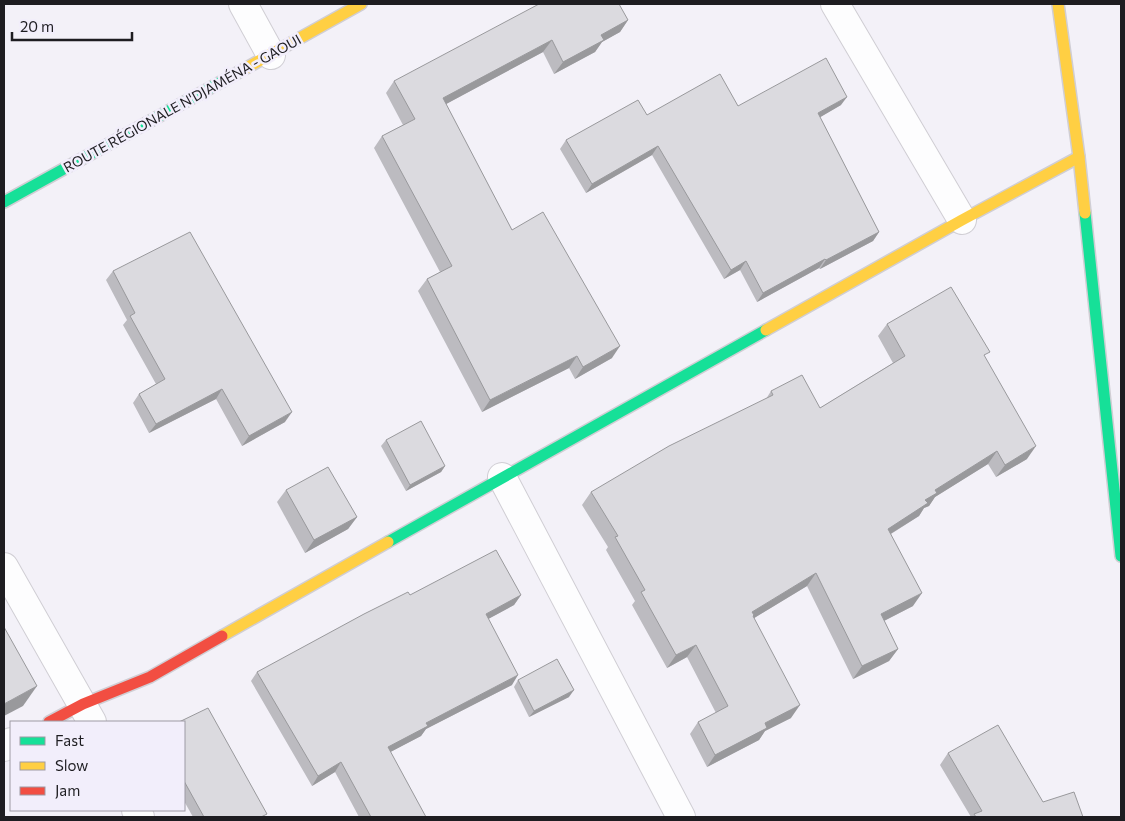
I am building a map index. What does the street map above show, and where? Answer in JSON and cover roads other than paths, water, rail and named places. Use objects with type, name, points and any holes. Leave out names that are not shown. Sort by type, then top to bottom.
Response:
[{"type":"street","points":[[243,4],[271,55]]},
{"type":"street","name":"ROUTE RÉGIONALE N'DJAMÉNA - GAOUI","points":[[4,202],[361,4]]},
{"type":"street","points":[[835,4],[962,220]]},
{"type":"street","points":[[1058,4],[1079,157],[1121,556]]},
{"type":"street","points":[[52,721],[87,713],[502,477],[962,220],[1079,157]]},
{"type":"street","points":[[502,477],[681,817]]},
{"type":"street","points":[[4,567],[87,713]]}]
